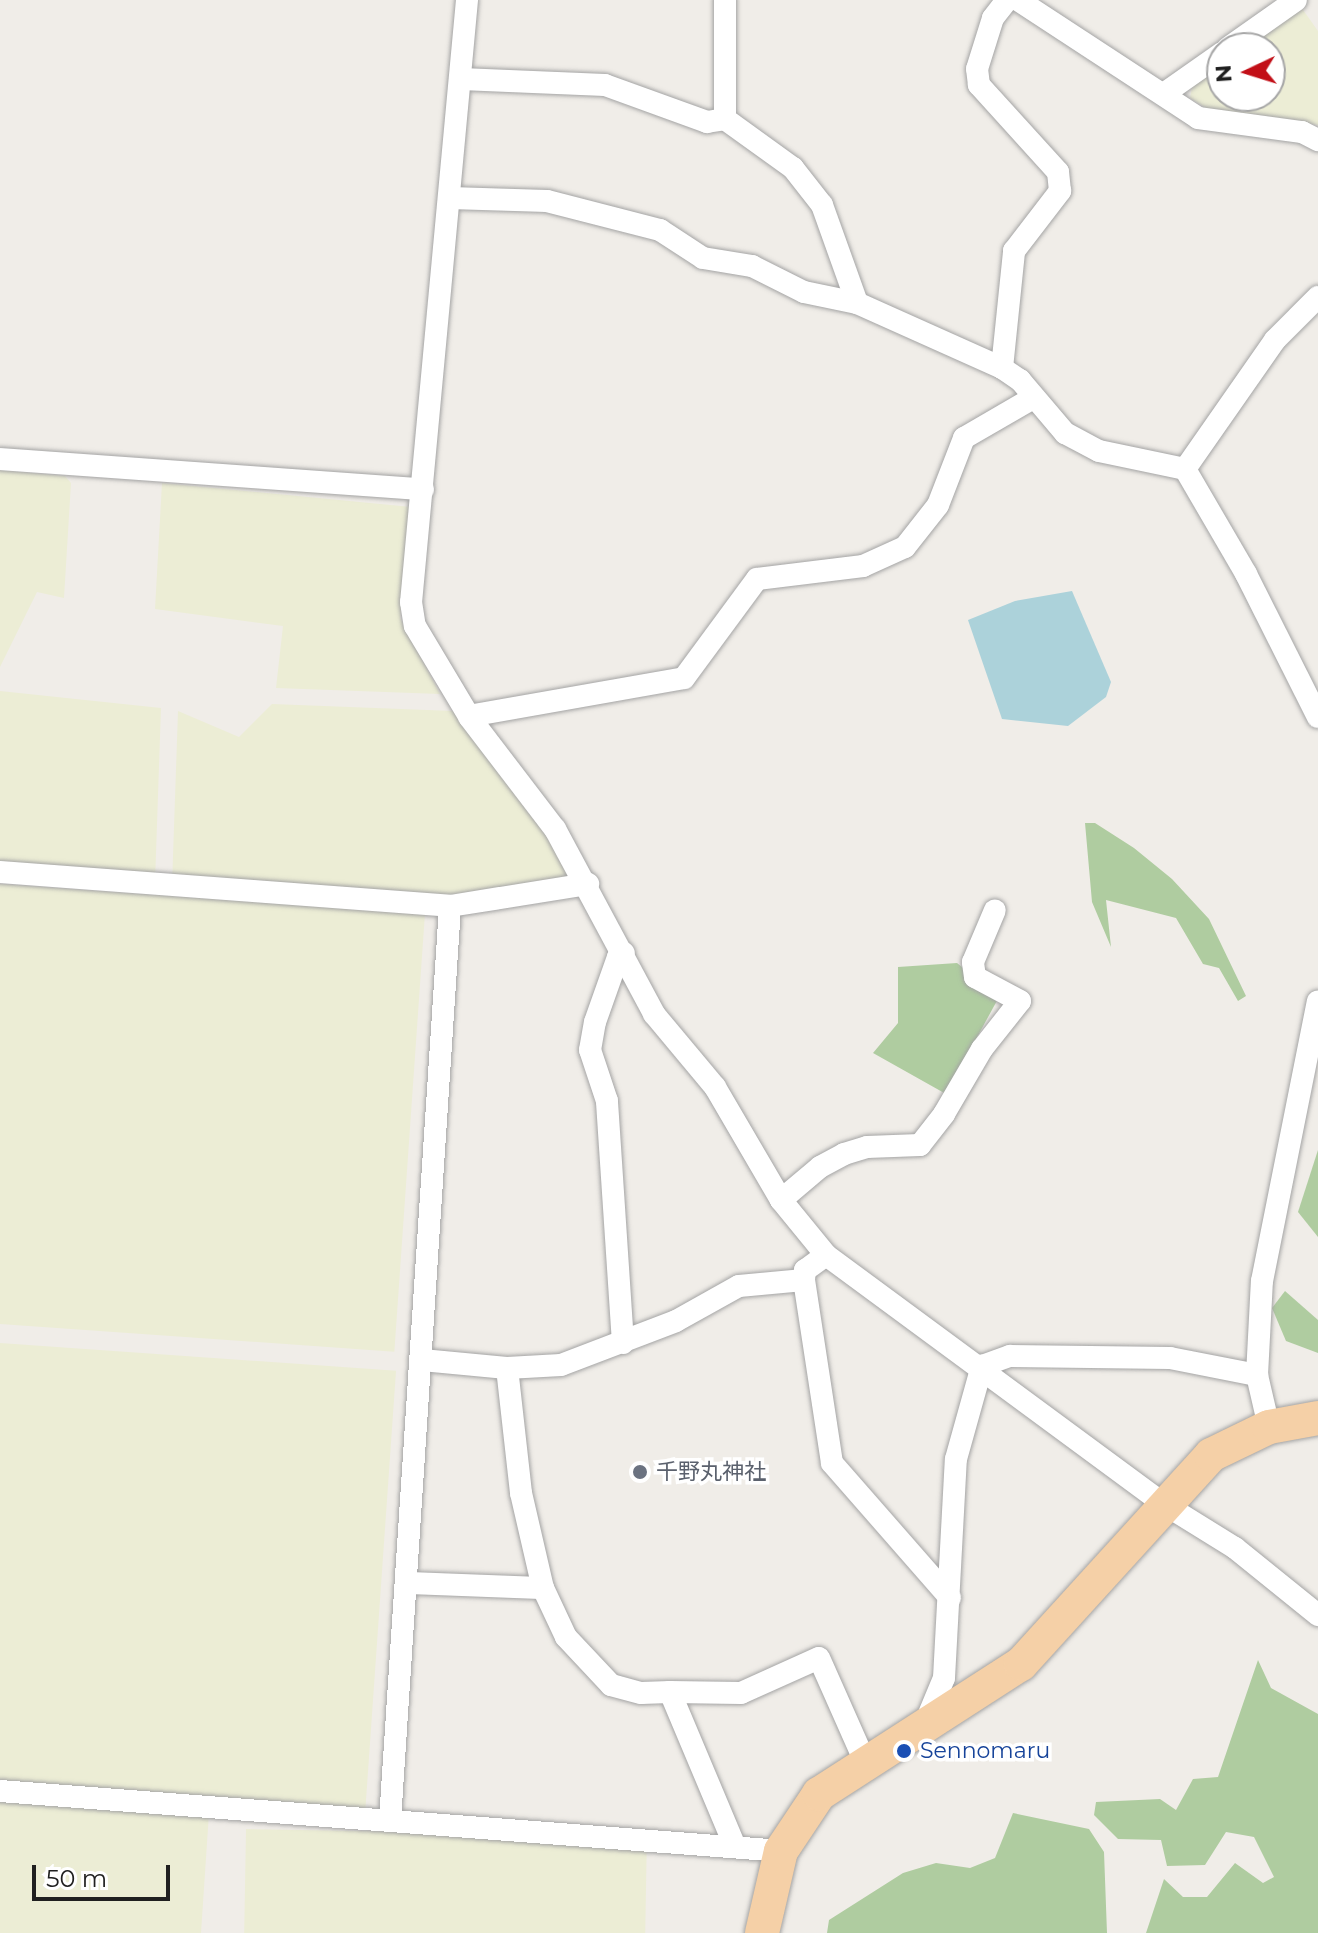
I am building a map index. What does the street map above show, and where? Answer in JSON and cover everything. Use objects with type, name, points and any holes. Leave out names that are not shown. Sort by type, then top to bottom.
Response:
[{"type":"main road","points":[[762,1933],[781,1851],[819,1794],[1021,1664],[1091,1592],[1164,1504],[1211,1455],[1269,1427],[1318,1418]]},
{"type":"street","points":[[467,0],[411,602],[415,626],[469,716],[555,829],[588,884],[654,1014],[715,1087],[781,1200],[826,1255],[982,1366],[1164,1504],[1235,1548],[1318,1615]]},
{"type":"street","points":[[725,0],[725,119]]},
{"type":"street","points":[[1002,368],[1014,251],[1060,191],[1058,172],[979,85],[977,69],[993,18],[1007,0]]},
{"type":"street","points":[[1018,0],[1165,93],[1198,118],[1302,132],[1318,140]]},
{"type":"street","points":[[1251,32],[1296,0]]},
{"type":"street","points":[[1165,93],[1206,64]]},
{"type":"street","points":[[461,79],[605,85],[707,122],[725,119],[793,168],[822,205],[857,303]]},
{"type":"street","points":[[450,198],[547,201],[660,230],[703,258],[752,266],[804,292],[857,303],[1002,368],[1020,380],[1065,433],[1099,451],[1185,469],[1260,601],[1318,717]]},
{"type":"street","points":[[1185,469],[1275,340],[1318,297]]},
{"type":"street","points":[[469,716],[684,678],[757,579],[863,566],[905,547],[938,505],[964,438],[1033,398]]},
{"type":"street","points":[[0,459],[423,489]]},
{"type":"street","points":[[0,872],[450,906],[588,884]]},
{"type":"street","points":[[390,1820],[450,906]]},
{"type":"street","points":[[781,1200],[820,1167],[844,1154],[867,1147],[920,1145],[944,1114],[982,1049],[1020,1001],[975,977],[973,962],[995,910]]},
{"type":"street","points":[[623,1343],[607,1101],[590,1050],[595,1022],[618,957],[624,953]]},
{"type":"street","points":[[1269,1427],[1257,1375],[1262,1281],[1318,1002]]},
{"type":"street","points":[[826,1255],[805,1270],[804,1280],[832,1463],[840,1478],[950,1598]]},
{"type":"street","points":[[422,1360],[507,1368],[561,1365],[623,1343],[739,1286],[804,1280]]},
{"type":"street","points":[[982,1366],[1010,1356],[1170,1358],[1257,1375]]},
{"type":"street","points":[[923,1727],[944,1678],[956,1459],[982,1366]]},
{"type":"street","points":[[507,1368],[521,1493],[543,1588],[566,1637],[611,1685],[641,1693],[741,1693],[819,1658],[866,1764]]},
{"type":"street","points":[[407,1583],[543,1588]]},
{"type":"street","points":[[670,1692],[734,1844]]},
{"type":"street","points":[[0,1791],[734,1844],[781,1851]]},
{"type":"green space","points":[[1301,7],[1318,31],[1318,125],[1229,112],[1286,112],[1286,32],[1267,32]]},
{"type":"green space","points":[[1206,77],[1206,108],[1190,98],[1192,87]]},
{"type":"green space","points":[[0,470],[65,476],[71,483],[64,598],[37,592],[0,667]]},
{"type":"green space","points":[[162,483],[411,507],[400,618],[440,694],[276,688],[283,626],[155,609]]},
{"type":"green space","points":[[0,691],[161,708],[155,883],[0,869]]},
{"type":"green space","points":[[272,704],[453,711],[588,884],[450,906],[172,885],[178,711],[239,737]]},
{"type":"green space","points":[[1085,823],[1095,823],[1134,848],[1172,879],[1209,919],[1246,996],[1238,1001],[1219,968],[1203,964],[1176,918],[1106,900],[1111,947],[1092,902]]},
{"type":"green space","points":[[0,884],[425,914],[394,1352],[0,1324]]},
{"type":"green space","points":[[957,963],[999,997],[946,1094],[873,1053],[898,1023],[898,967]]},
{"type":"green space","points":[[1318,1150],[1318,1237],[1298,1212]]},
{"type":"green space","points":[[1285,1291],[1318,1320],[1318,1353],[1286,1341],[1272,1308]]},
{"type":"green space","points":[[0,1343],[396,1371],[365,1809],[0,1783]]},
{"type":"green space","points":[[1258,1660],[1271,1688],[1318,1714],[1318,1933],[1146,1933],[1164,1879],[1183,1897],[1207,1897],[1235,1863],[1263,1883],[1274,1877],[1254,1837],[1226,1832],[1205,1865],[1167,1866],[1161,1840],[1118,1839],[1094,1815],[1096,1802],[1160,1799],[1176,1810],[1193,1779],[1218,1777]]},
{"type":"green space","points":[[0,1798],[209,1813],[201,1933],[0,1933]]},
{"type":"green space","points":[[1013,1813],[1089,1829],[1104,1852],[1107,1933],[827,1933],[829,1920],[903,1873],[936,1863],[970,1868],[995,1858]]},
{"type":"green space","points":[[246,1829],[647,1836],[645,1933],[244,1933]]},
{"type":"water","points":[[1072,591],[1111,682],[1106,697],[1068,726],[1002,719],[968,620],[1015,601]]},
{"type":"place","name":"千野丸神社","points":[[640,1472]]},
{"type":"place","name":"Sennomaru","points":[[904,1751]]}]
